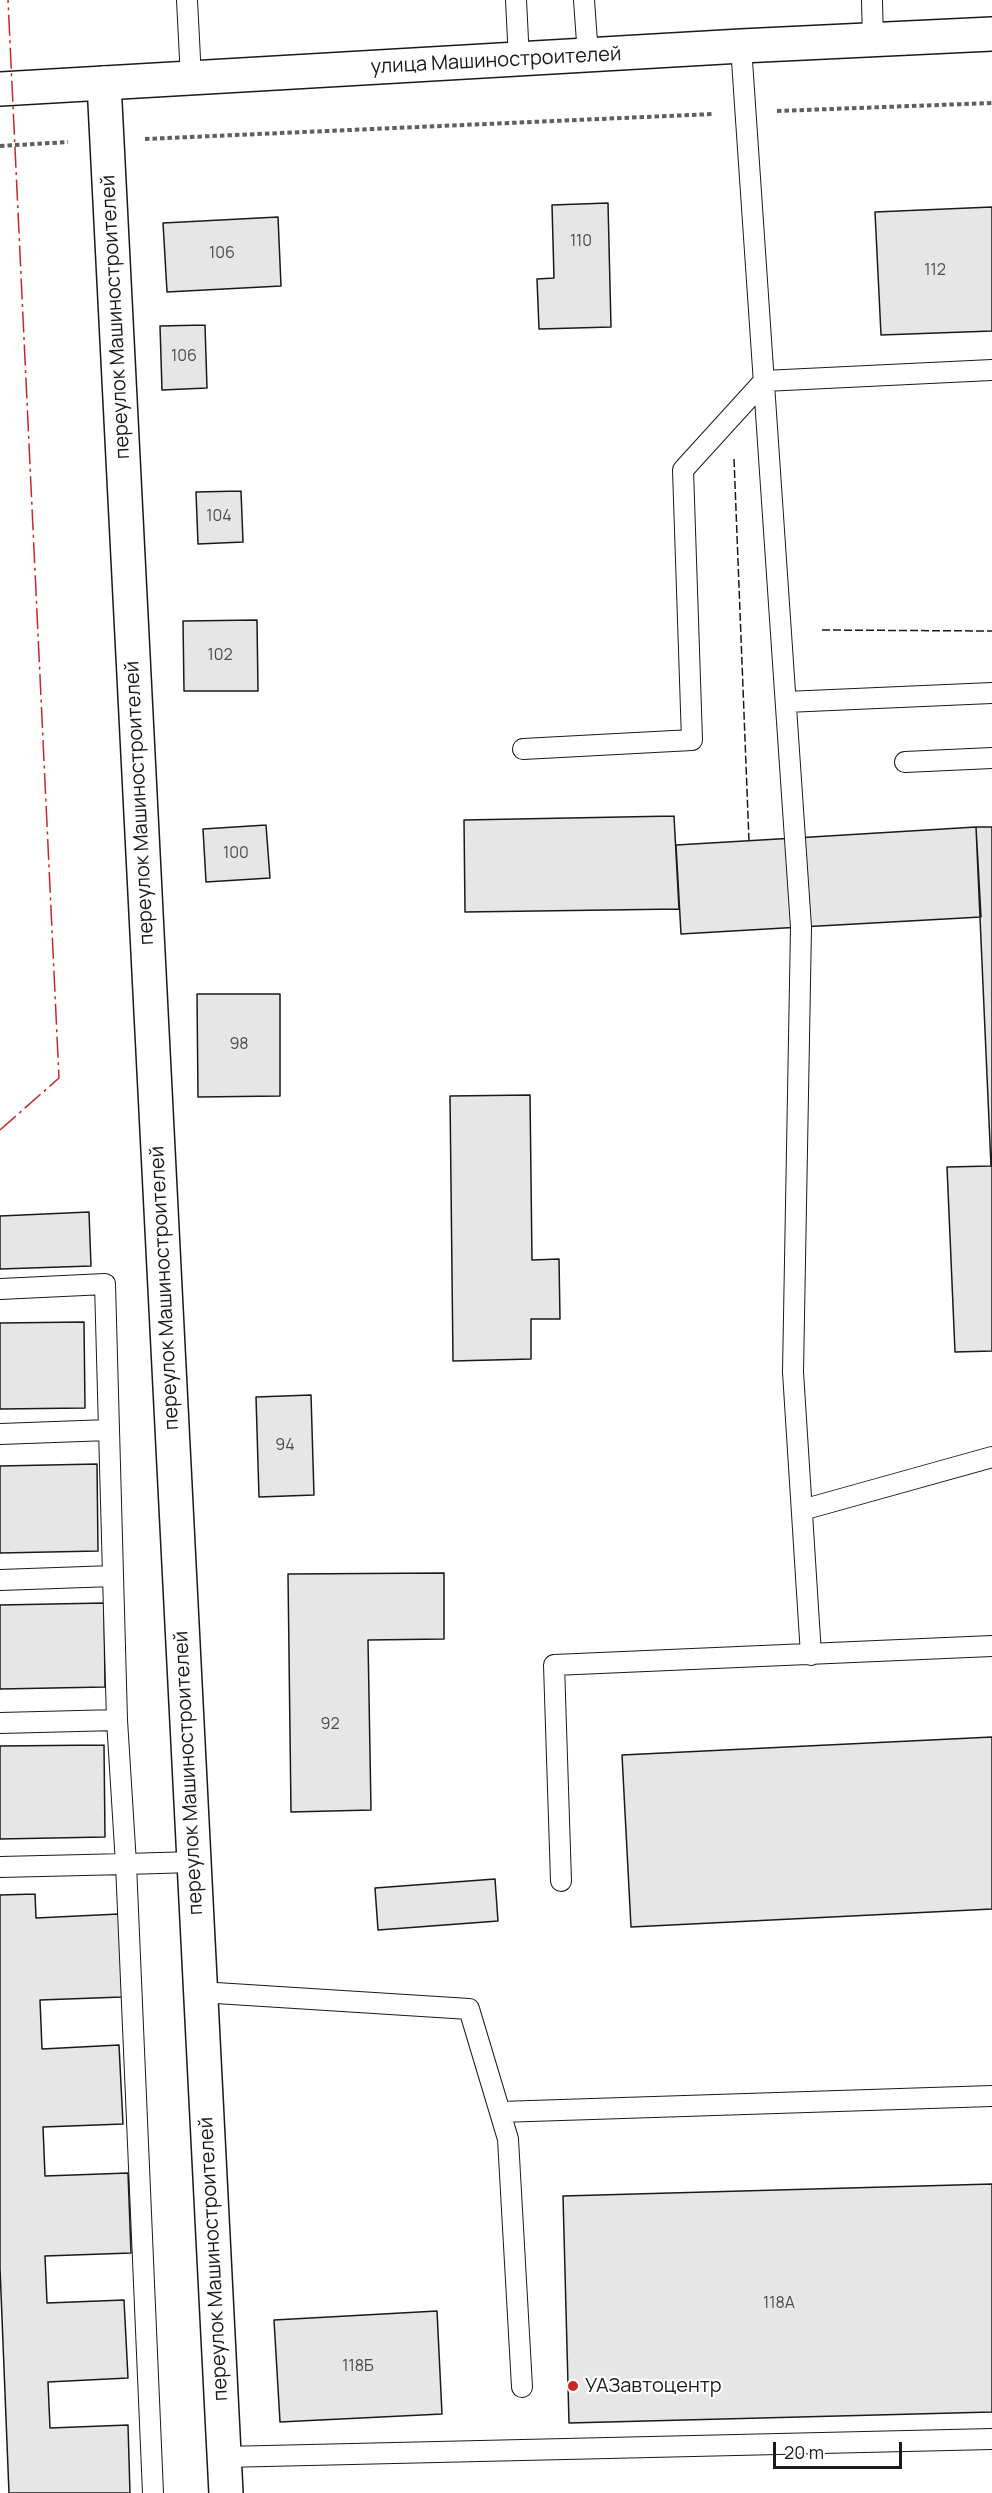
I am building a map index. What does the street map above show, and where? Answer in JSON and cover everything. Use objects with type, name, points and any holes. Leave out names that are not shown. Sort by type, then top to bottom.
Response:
[{"type":"street","name":"улица Машиностроителей","points":[[0,89],[741,46],[992,34]]},
{"type":"street","name":"переулок Машиностроителей","points":[[104,83],[226,2493]]},
{"type":"lane","points":[[187,0],[191,78]]},
{"type":"lane","points":[[516,0],[519,60]]},
{"type":"lane","points":[[584,0],[588,56]]},
{"type":"lane","points":[[872,0],[873,41]]},
{"type":"lane","points":[[741,46],[801,927],[793,1372],[811,1655]]},
{"type":"lane","points":[[523,748],[692,740],[683,470],[764,381],[992,370]]},
{"type":"lane","points":[[786,702],[992,693]]},
{"type":"lane","points":[[905,762],[992,758]]},
{"type":"lane","points":[[0,1289],[105,1284],[117,1720],[126,1864],[153,2493]]},
{"type":"lane","points":[[0,1434],[109,1430]]},
{"type":"lane","points":[[802,1510],[992,1457]]},
{"type":"lane","points":[[0,1580],[113,1576]]},
{"type":"lane","points":[[561,1881],[554,1665],[992,1646]]},
{"type":"lane","points":[[0,1723],[117,1720]]},
{"type":"lane","points":[[0,1867],[194,1862]]},
{"type":"lane","points":[[200,1992],[469,2009],[508,2139],[522,2387]]},
{"type":"lane","points":[[500,2112],[992,2096]]},
{"type":"lane","points":[[224,2457],[992,2439]]},
{"type":"path","points":[[0,146],[992,103]]},
{"type":"building","points":[[608,203],[611,327],[539,329],[537,279],[554,278],[552,205]]},
{"type":"building","points":[[992,207],[992,331],[881,335],[875,212]]},
{"type":"building","points":[[278,217],[281,286],[167,292],[163,223]]},
{"type":"building","points":[[205,325],[207,388],[162,390],[160,326]]},
{"type":"building","points":[[241,491],[243,542],[198,544],[196,492]]},
{"type":"building","points":[[257,620],[258,691],[184,691],[183,621]]},
{"type":"building","points":[[674,816],[679,909],[465,912],[464,820]]},
{"type":"building","points":[[266,825],[270,878],[206,882],[203,829]]},
{"type":"building","points":[[976,827],[992,827],[992,1351],[955,1352],[947,1167],[991,1166]]},
{"type":"building","points":[[976,827],[981,917],[801,927],[795,838]]},
{"type":"building","points":[[795,838],[801,927],[681,934],[676,845]]},
{"type":"building","points":[[197,994],[280,994],[280,1096],[198,1097]]},
{"type":"building","points":[[530,1095],[532,1260],[559,1259],[560,1319],[531,1319],[531,1359],[453,1361],[450,1096]]},
{"type":"building","points":[[89,1212],[91,1266],[0,1269],[0,1216]]},
{"type":"building","points":[[84,1322],[85,1408],[0,1409],[0,1323]]},
{"type":"building","points":[[311,1395],[314,1495],[259,1497],[256,1397]]},
{"type":"building","points":[[97,1464],[98,1551],[0,1553],[0,1466]]},
{"type":"building","points":[[444,1573],[444,1639],[368,1640],[371,1810],[291,1812],[288,1574]]},
{"type":"building","points":[[104,1603],[105,1687],[0,1689],[0,1605]]},
{"type":"building","points":[[992,1737],[992,1909],[631,1927],[622,1755]]},
{"type":"building","points":[[104,1745],[105,1837],[0,1839],[0,1746]]},
{"type":"building","points":[[495,1879],[498,1921],[378,1930],[375,1888]]},
{"type":"building","points":[[35,1894],[36,1918],[119,1914],[122,1997],[40,2000],[42,2049],[119,2045],[123,2124],[43,2127],[45,2176],[128,2173],[131,2253],[45,2256],[47,2303],[124,2300],[128,2378],[48,2382],[50,2428],[128,2425],[130,2493],[9,2493],[0,2268],[0,1895]]},
{"type":"building","points":[[992,2184],[992,2412],[569,2423],[563,2196]]},
{"type":"building","points":[[437,2311],[442,2414],[280,2422],[274,2320]]},
{"type":"fence","points":[[734,459],[749,841]]},
{"type":"fence","points":[[822,630],[992,631]]},
{"type":"power","points":[[0,1130],[59,1078],[8,0]]},
{"type":"place","name":"УАЗавтоцентр","points":[[573,2386]]}]
